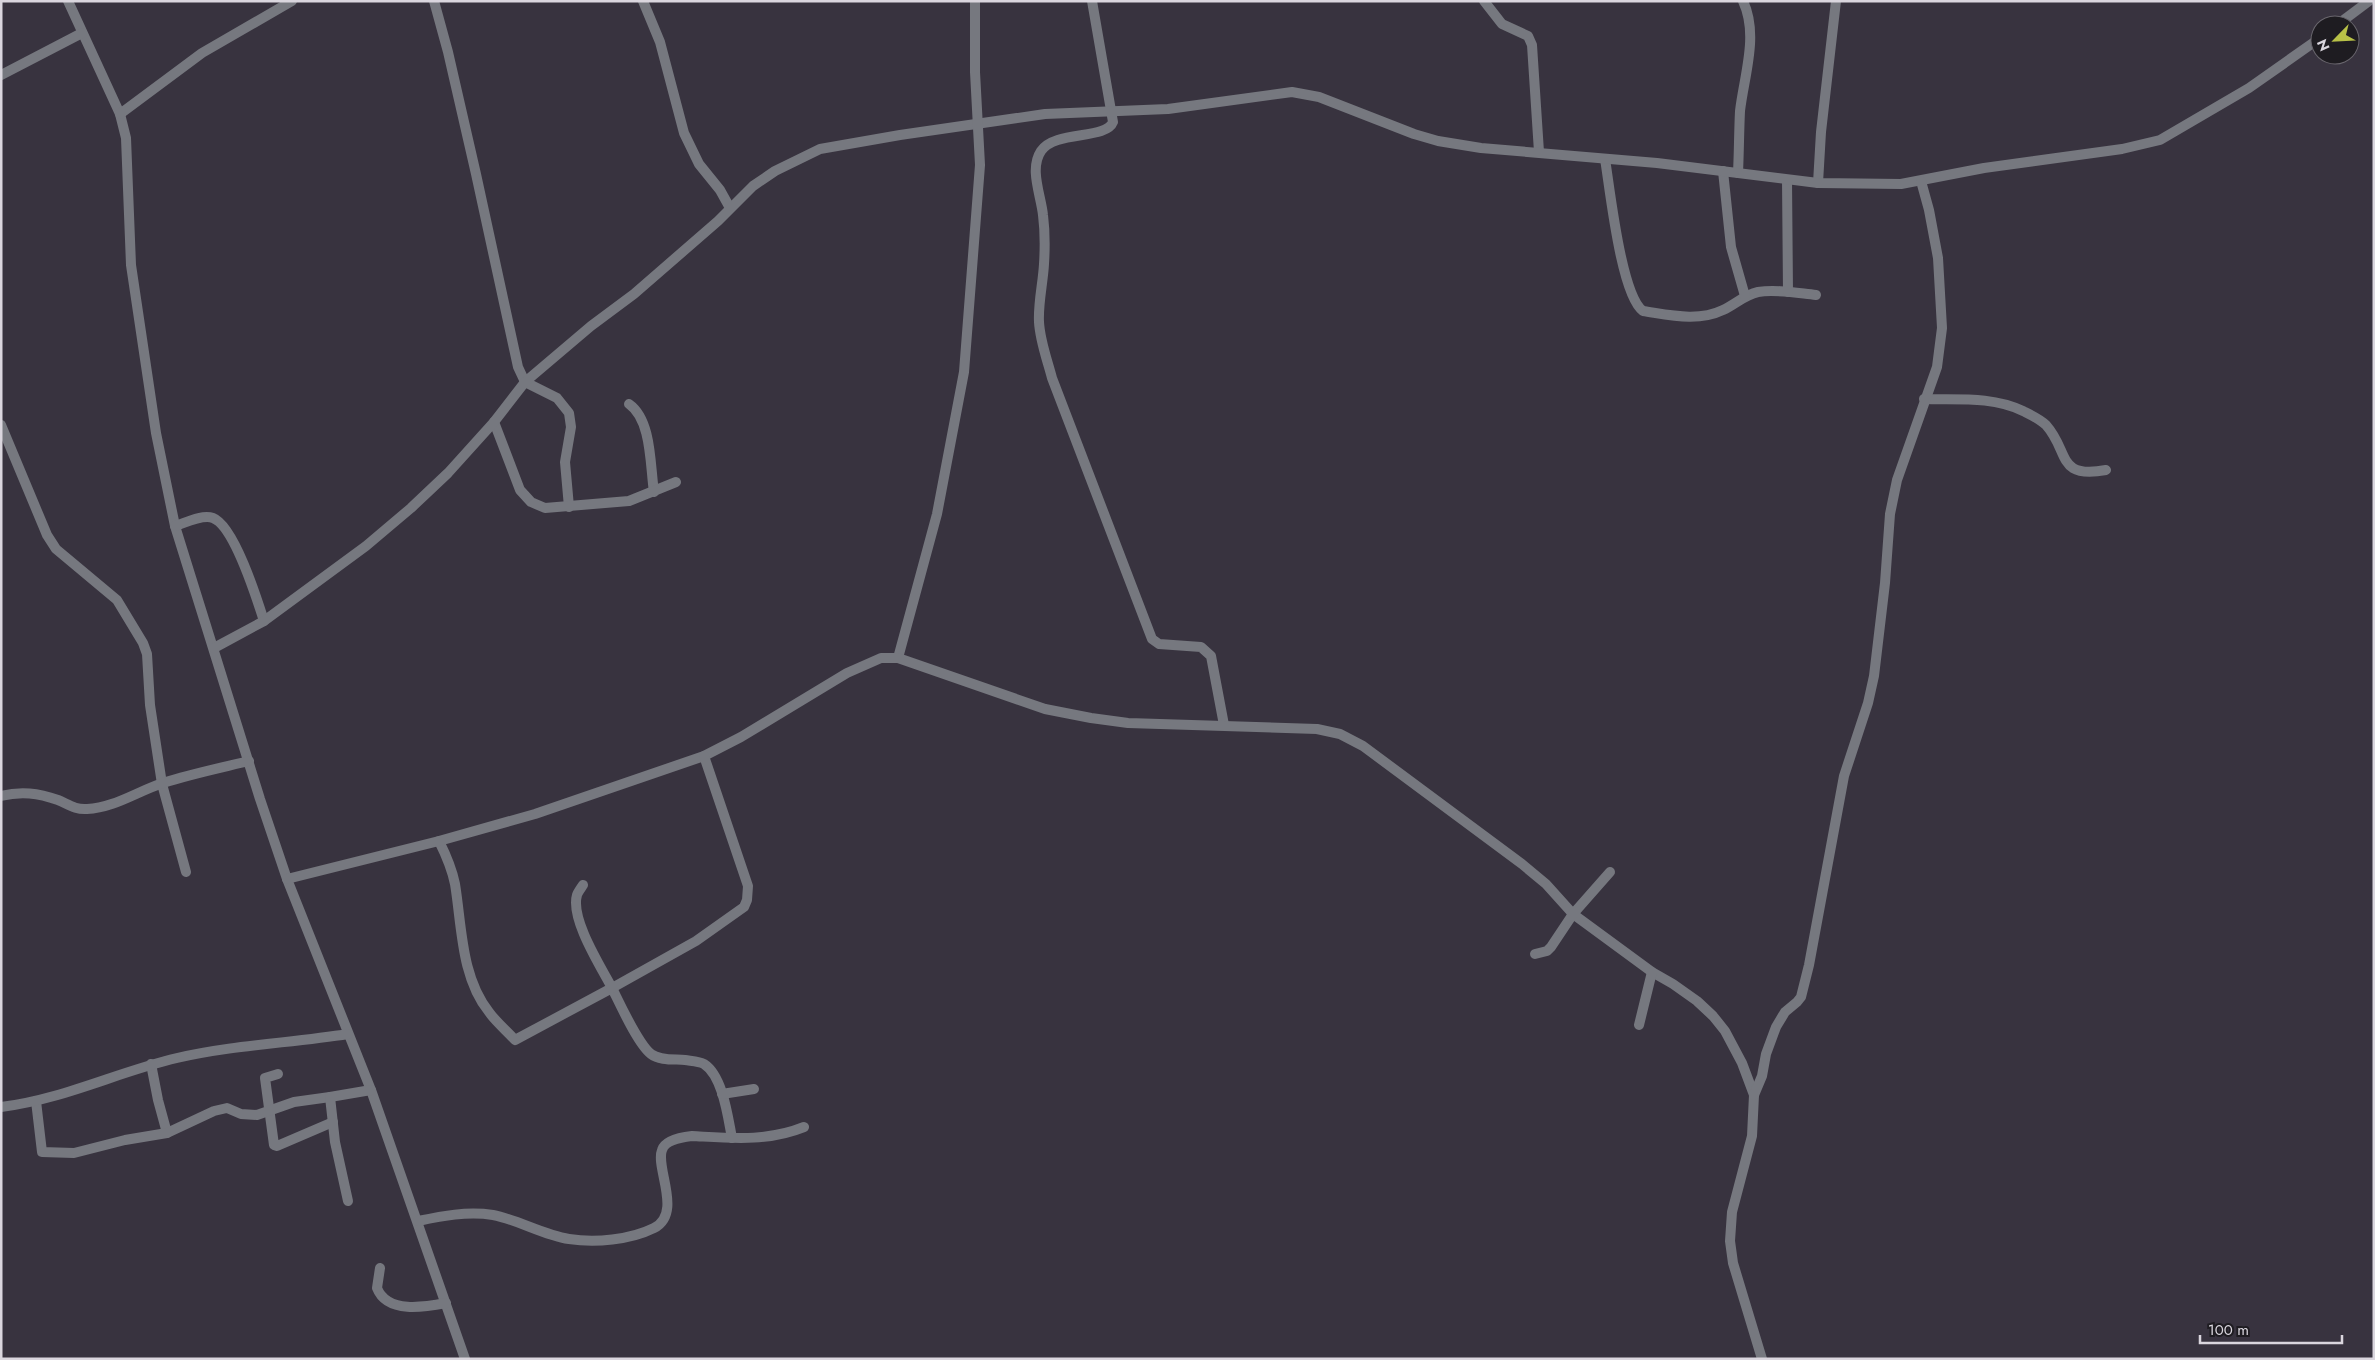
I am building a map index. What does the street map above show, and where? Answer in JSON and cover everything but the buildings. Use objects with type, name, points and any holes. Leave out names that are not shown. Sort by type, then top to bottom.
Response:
[{"type":"street","points":[[68,1],[120,114],[128,149],[131,265],[162,469],[175,526],[287,878],[371,1090],[465,1359]]},
{"type":"street","points":[[120,114],[202,53],[292,1]]},
{"type":"street","points":[[434,1],[476,174],[518,367],[525,382],[557,398],[569,413],[571,427],[565,462],[569,507]]},
{"type":"street","points":[[643,1],[660,42],[684,133],[699,164],[720,190],[730,208]]},
{"type":"street","points":[[898,658],[937,514],[964,372],[980,165],[975,72],[974,1]]},
{"type":"street","points":[[1092,1],[1113,122],[1107,129],[1054,141],[1041,151],[1037,161],[1036,177],[1043,216],[1044,263],[1039,321],[1043,346],[1056,386],[1152,639],[1159,644],[1201,647],[1211,656],[1224,725]]},
{"type":"street","points":[[1484,1],[1502,24],[1528,36],[1532,45],[1539,152]]},
{"type":"street","points":[[1738,173],[1740,113],[1750,47],[1747,10],[1742,1]]},
{"type":"street","points":[[1818,183],[1821,132],[1836,1]]},
{"type":"street","points":[[2350,15],[2369,1]]},
{"type":"street","points":[[1,75],[82,32]]},
{"type":"street","points":[[214,648],[264,621],[366,546],[411,508],[448,473],[494,422],[525,382],[591,326],[634,294],[753,186],[775,171],[820,149],[900,135],[1045,114],[1168,109],[1292,92],[1319,97],[1376,120],[1438,141],[1481,148],[1539,152],[1723,171],[1818,183],[1864,185],[1921,181],[1984,168],[2122,149],[2160,140],[2249,88],[2310,45]]},
{"type":"street","points":[[1604,159],[1624,271],[1639,308],[1643,311],[1682,317],[1706,316],[1732,306],[1745,296],[1759,292],[1788,292],[1816,295]]},
{"type":"street","points":[[1723,171],[1731,247],[1745,296]]},
{"type":"street","points":[[1787,180],[1788,292]]},
{"type":"street","points":[[1762,1359],[1733,1263],[1730,1241],[1732,1212],[1752,1136],[1754,1094],[1762,1076],[1766,1054],[1776,1027],[1785,1012],[1801,996],[1809,965],[1844,776],[1868,703],[1874,676],[1885,583],[1890,514],[1897,480],[1924,399],[1937,367],[1942,328],[1938,258],[1929,210],[1921,181]]},
{"type":"street","points":[[1924,399],[1980,400],[2009,405],[2046,425],[2064,458],[2077,471],[2084,473],[2106,470]]},
{"type":"street","points":[[629,404],[638,410],[644,422],[654,492]]},
{"type":"street","points":[[494,422],[524,496],[531,502],[545,508],[629,501],[676,482]]},
{"type":"street","points":[[1,426],[48,535],[56,549],[117,600],[143,643],[146,654],[150,705],[162,784],[186,872]]},
{"type":"street","points":[[175,526],[199,518],[212,518],[224,527],[240,555],[264,621]]},
{"type":"street","points":[[287,878],[439,841],[535,814],[704,756],[741,738],[847,673],[881,658],[898,658],[1045,709],[1128,723],[1318,728],[1340,734],[1362,746],[1522,864],[1546,884],[1573,914],[1652,972],[1674,984],[1713,1016],[1725,1032],[1742,1063],[1754,1094]]},
{"type":"street","points":[[439,841],[450,864],[455,883],[462,940],[475,988],[488,1012],[515,1040],[696,941],[744,907],[747,900],[748,886],[704,756]]},
{"type":"street","points":[[1,796],[16,792],[34,793],[60,801],[73,808],[87,809],[121,801],[162,784],[249,761]]},
{"type":"street","points":[[1535,954],[1551,947],[1573,914],[1610,872]]},
{"type":"street","points":[[583,885],[577,895],[577,913],[596,957],[632,1027],[651,1054],[662,1058],[694,1061],[704,1064],[710,1070],[722,1094],[732,1138]]},
{"type":"street","points":[[1639,1025],[1652,972]]},
{"type":"street","points":[[1,1107],[63,1095],[151,1064],[214,1051],[348,1034]]},
{"type":"street","points":[[151,1064],[167,1133]]},
{"type":"street","points":[[278,1074],[266,1078],[274,1145],[277,1146],[333,1122]]},
{"type":"street","points":[[722,1094],[754,1089]]},
{"type":"street","points":[[36,1101],[43,1153],[74,1153],[125,1140],[167,1133],[227,1108],[241,1114],[257,1115],[294,1102],[371,1090]]},
{"type":"street","points":[[330,1097],[335,1142],[348,1201]]},
{"type":"street","points":[[418,1221],[458,1214],[491,1215],[514,1220],[568,1239],[623,1238],[655,1228],[663,1221],[666,1210],[666,1184],[661,1156],[665,1145],[682,1137],[770,1137],[804,1127]]},
{"type":"street","points":[[380,1268],[376,1288],[386,1300],[396,1304],[422,1308],[446,1303]]}]
